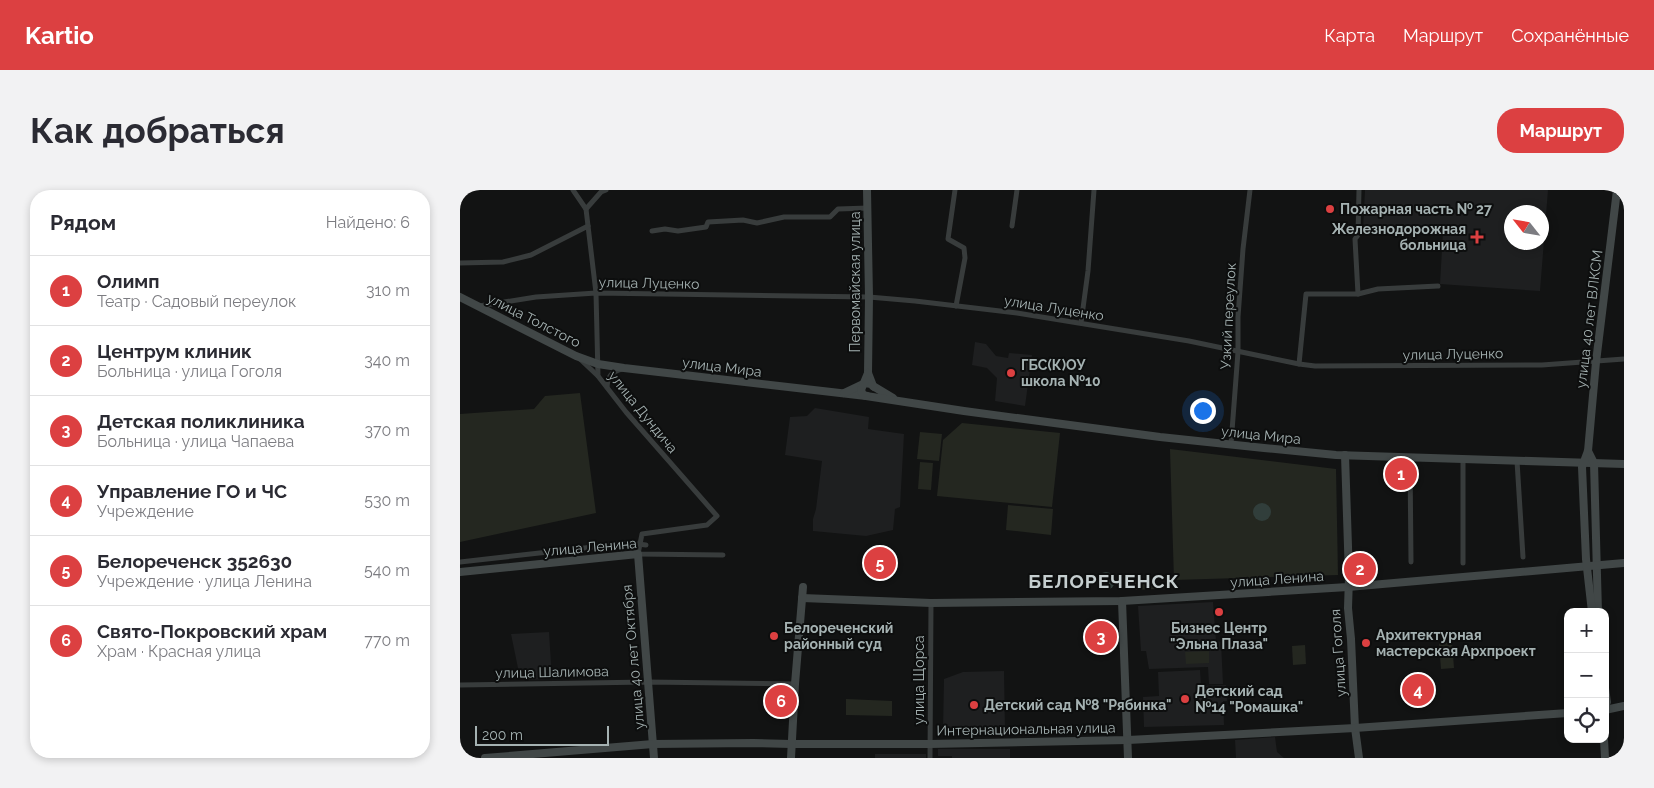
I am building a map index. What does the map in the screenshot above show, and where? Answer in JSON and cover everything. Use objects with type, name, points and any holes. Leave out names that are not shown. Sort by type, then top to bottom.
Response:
[{"type":"street","name":"улица Дундича","points":[[573,190],[586,209],[596,293],[598,376],[717,516],[707,524],[642,534],[643,545]]},
{"type":"street","points":[[586,209],[601,192],[606,190]]},
{"type":"street","name":"Первомайская улица","points":[[868,190],[868,373],[873,386]]},
{"type":"street","points":[[954,190],[948,239],[964,248],[965,258],[956,306]]},
{"type":"street","points":[[1012,226],[1018,190]]},
{"type":"street","points":[[1081,323],[1087,279],[1094,190]]},
{"type":"street","name":"Узкий переулок","points":[[1231,444],[1238,352],[1240,276],[1250,190]]},
{"type":"street","points":[[1358,294],[1355,239],[1358,235],[1359,190]]},
{"type":"street","name":"улица 40 лет ВЛКСМ","points":[[1592,608],[1587,567],[1583,463],[1588,451],[1596,362],[1617,190]]},
{"type":"street","points":[[652,231],[665,229],[678,231],[706,227],[708,222],[721,220],[757,222],[784,217],[830,217],[838,209],[868,208]]},
{"type":"street","points":[[460,263],[503,262],[531,255],[588,226]]},
{"type":"street","points":[[1299,364],[1306,294],[1358,294],[1378,289],[1438,286]]},
{"type":"street","name":"улица Луценко","points":[[479,306],[536,297],[596,293],[869,297],[956,306],[1081,323],[1189,341],[1315,366],[1451,366],[1596,362],[1624,359]]},
{"type":"street","name":"улица Толстого","points":[[460,297],[576,356],[598,364]]},
{"type":"street","points":[[576,356],[598,376]]},
{"type":"street","name":"улица Мира","points":[[598,364],[866,396],[1160,437],[1231,444],[1345,455],[1624,464]]},
{"type":"street","points":[[608,388],[608,377],[611,373],[624,368]]},
{"type":"street","name":"Первомайская улица","points":[[862,385],[868,373]]},
{"type":"street","points":[[843,394],[862,385],[868,383],[873,386],[874,392],[872,395],[866,396],[861,390],[862,385]]},
{"type":"street","name":"улица Мира","points":[[873,386],[899,402]]},
{"type":"street","points":[[1588,451],[1594,463],[1598,608]]},
{"type":"street","name":"улица Гоголя","points":[[1345,455],[1347,596],[1355,728],[1359,758]]},
{"type":"street","points":[[1410,458],[1411,562]]},
{"type":"street","points":[[1463,459],[1463,563]]},
{"type":"street","points":[[1517,461],[1523,556]]},
{"type":"street","points":[[460,562],[629,543],[643,545],[638,554]]},
{"type":"street","name":"улица Ленина","points":[[460,572],[638,554],[723,555]]},
{"type":"street","name":"улица 40 лет Октября","points":[[638,554],[654,758]]},
{"type":"street","name":"улица Ленина","points":[[795,684],[802,593],[931,603],[1122,601],[1348,587],[1624,563]]},
{"type":"street","points":[[1122,601],[1128,758]]},
{"type":"street","name":"улица Щорса","points":[[930,758],[931,603]]},
{"type":"street","name":"улица Шалимова","points":[[460,684],[647,682],[795,684]]},
{"type":"street","points":[[791,758],[795,684]]},
{"type":"street","points":[[1609,708],[1624,706]]},
{"type":"street","points":[[1609,708],[1624,711]]},
{"type":"street","name":"Интернациональная улица","points":[[484,758],[653,744],[930,744],[1128,740],[1355,728],[1564,713]]},
{"type":"street","points":[[1604,743],[1604,758]]},
{"type":"shaded area","name":"Железнодорожная больница","points":[[1365,190],[1548,190],[1547,205],[1504,205],[1504,250],[1543,250],[1540,291],[1440,284],[1443,232],[1363,230]]},
{"type":"shaded area","name":"ГБС(К)ОУ школа №10","points":[[975,342],[986,344],[996,356],[1008,358],[1009,353],[1032,355],[1025,406],[995,401],[997,378],[987,368],[972,365]]},
{"type":"shaded area","points":[[580,393],[596,513],[460,542],[460,414],[534,409],[545,396]]},
{"type":"shaded area","points":[[815,408],[869,417],[868,429],[904,434],[900,507],[895,509],[893,530],[866,536],[813,531],[813,519],[822,461],[785,455],[790,417],[807,416]]},
{"type":"shaded area","points":[[962,423],[1060,433],[1052,507],[937,496],[943,440]]},
{"type":"shaded area","points":[[920,432],[942,434],[939,461],[917,459]]},
{"type":"shaded area","points":[[1170,449],[1336,469],[1338,575],[1174,580]]},
{"type":"shaded area","points":[[920,462],[933,463],[931,490],[918,489]]},
{"type":"shaded area","points":[[1262,503],[1268,506],[1271,512],[1268,518],[1262,521],[1256,518],[1253,512],[1256,506]]},
{"type":"shaded area","points":[[1008,505],[1053,509],[1051,535],[1006,530]]},
{"type":"shaded area","points":[[1106,572],[1112,575],[1115,581],[1112,587],[1106,590],[1100,587],[1097,581],[1100,575]]},
{"type":"shaded area","points":[[1135,580],[1154,580],[1156,589],[1133,590],[1133,582]]},
{"type":"shaded area","points":[[1213,602],[1216,641],[1221,642],[1223,684],[1209,684],[1208,667],[1149,669],[1146,651],[1141,651],[1138,606]]},
{"type":"shaded area","points":[[549,632],[552,679],[526,680],[526,674],[519,673],[511,634]]},
{"type":"shaded area","points":[[1452,642],[1454,668],[1441,669],[1439,643]]},
{"type":"shaded area","points":[[1305,645],[1306,664],[1293,665],[1292,646]]},
{"type":"shaded area","points":[[1209,651],[1209,663],[1186,664],[1185,652]]},
{"type":"shaded area","name":"Детский сад №14 \"Ромашка\"","points":[[1200,670],[1201,686],[1226,685],[1227,701],[1223,701],[1224,725],[1144,727],[1143,697],[1159,696],[1158,672]]},
{"type":"shaded area","name":"Детский сад №8 \"Рябинка\"","points":[[1004,671],[1005,731],[943,731],[944,679],[963,672]]},
{"type":"shaded area","points":[[846,699],[892,701],[892,716],[846,715]]},
{"type":"shaded area","points":[[1275,737],[1277,752],[1284,758],[1236,758],[1235,740]]},
{"type":"shaded area","points":[[938,749],[1010,749],[1010,758],[952,758],[952,756],[938,756]]},
{"type":"shaded area","points":[[875,754],[926,754],[926,758],[875,758]]},
{"type":"place","name":"Пожарная часть № 27","points":[[1330,209]]},
{"type":"place","name":"Железнодорожная больница","points":[[1477,237]]},
{"type":"place","name":"ГБС(К)ОУ школа №10","points":[[1011,373]]},
{"type":"place","name":"Олимп","points":[[1401,474]]},
{"type":"place","name":"Белореченск 352630","points":[[880,563]]},
{"type":"place","name":"Центрум клиник","points":[[1360,569]]},
{"type":"place","name":"Бизнес Центр \"Эльна Плаза\"","points":[[1219,612]]},
{"type":"place","name":"Белореченский районный суд","points":[[774,636]]},
{"type":"place","name":"Детская поликлиника","points":[[1101,637]]},
{"type":"place","name":"Архитектурная мастерская Архпроект","points":[[1366,643]]},
{"type":"place","name":"Управление ГО и ЧС","points":[[1418,690]]},
{"type":"place","name":"Детский сад №14 \"Ромашка\"","points":[[1185,699]]},
{"type":"place","name":"Свято-Покровский храм","points":[[781,701]]},
{"type":"place","name":"Детский сад №8 \"Рябинка\"","points":[[974,705]]},
{"type":"district","name":"БЕЛОРЕЧЕНСК","points":[[1104,581]]}]
